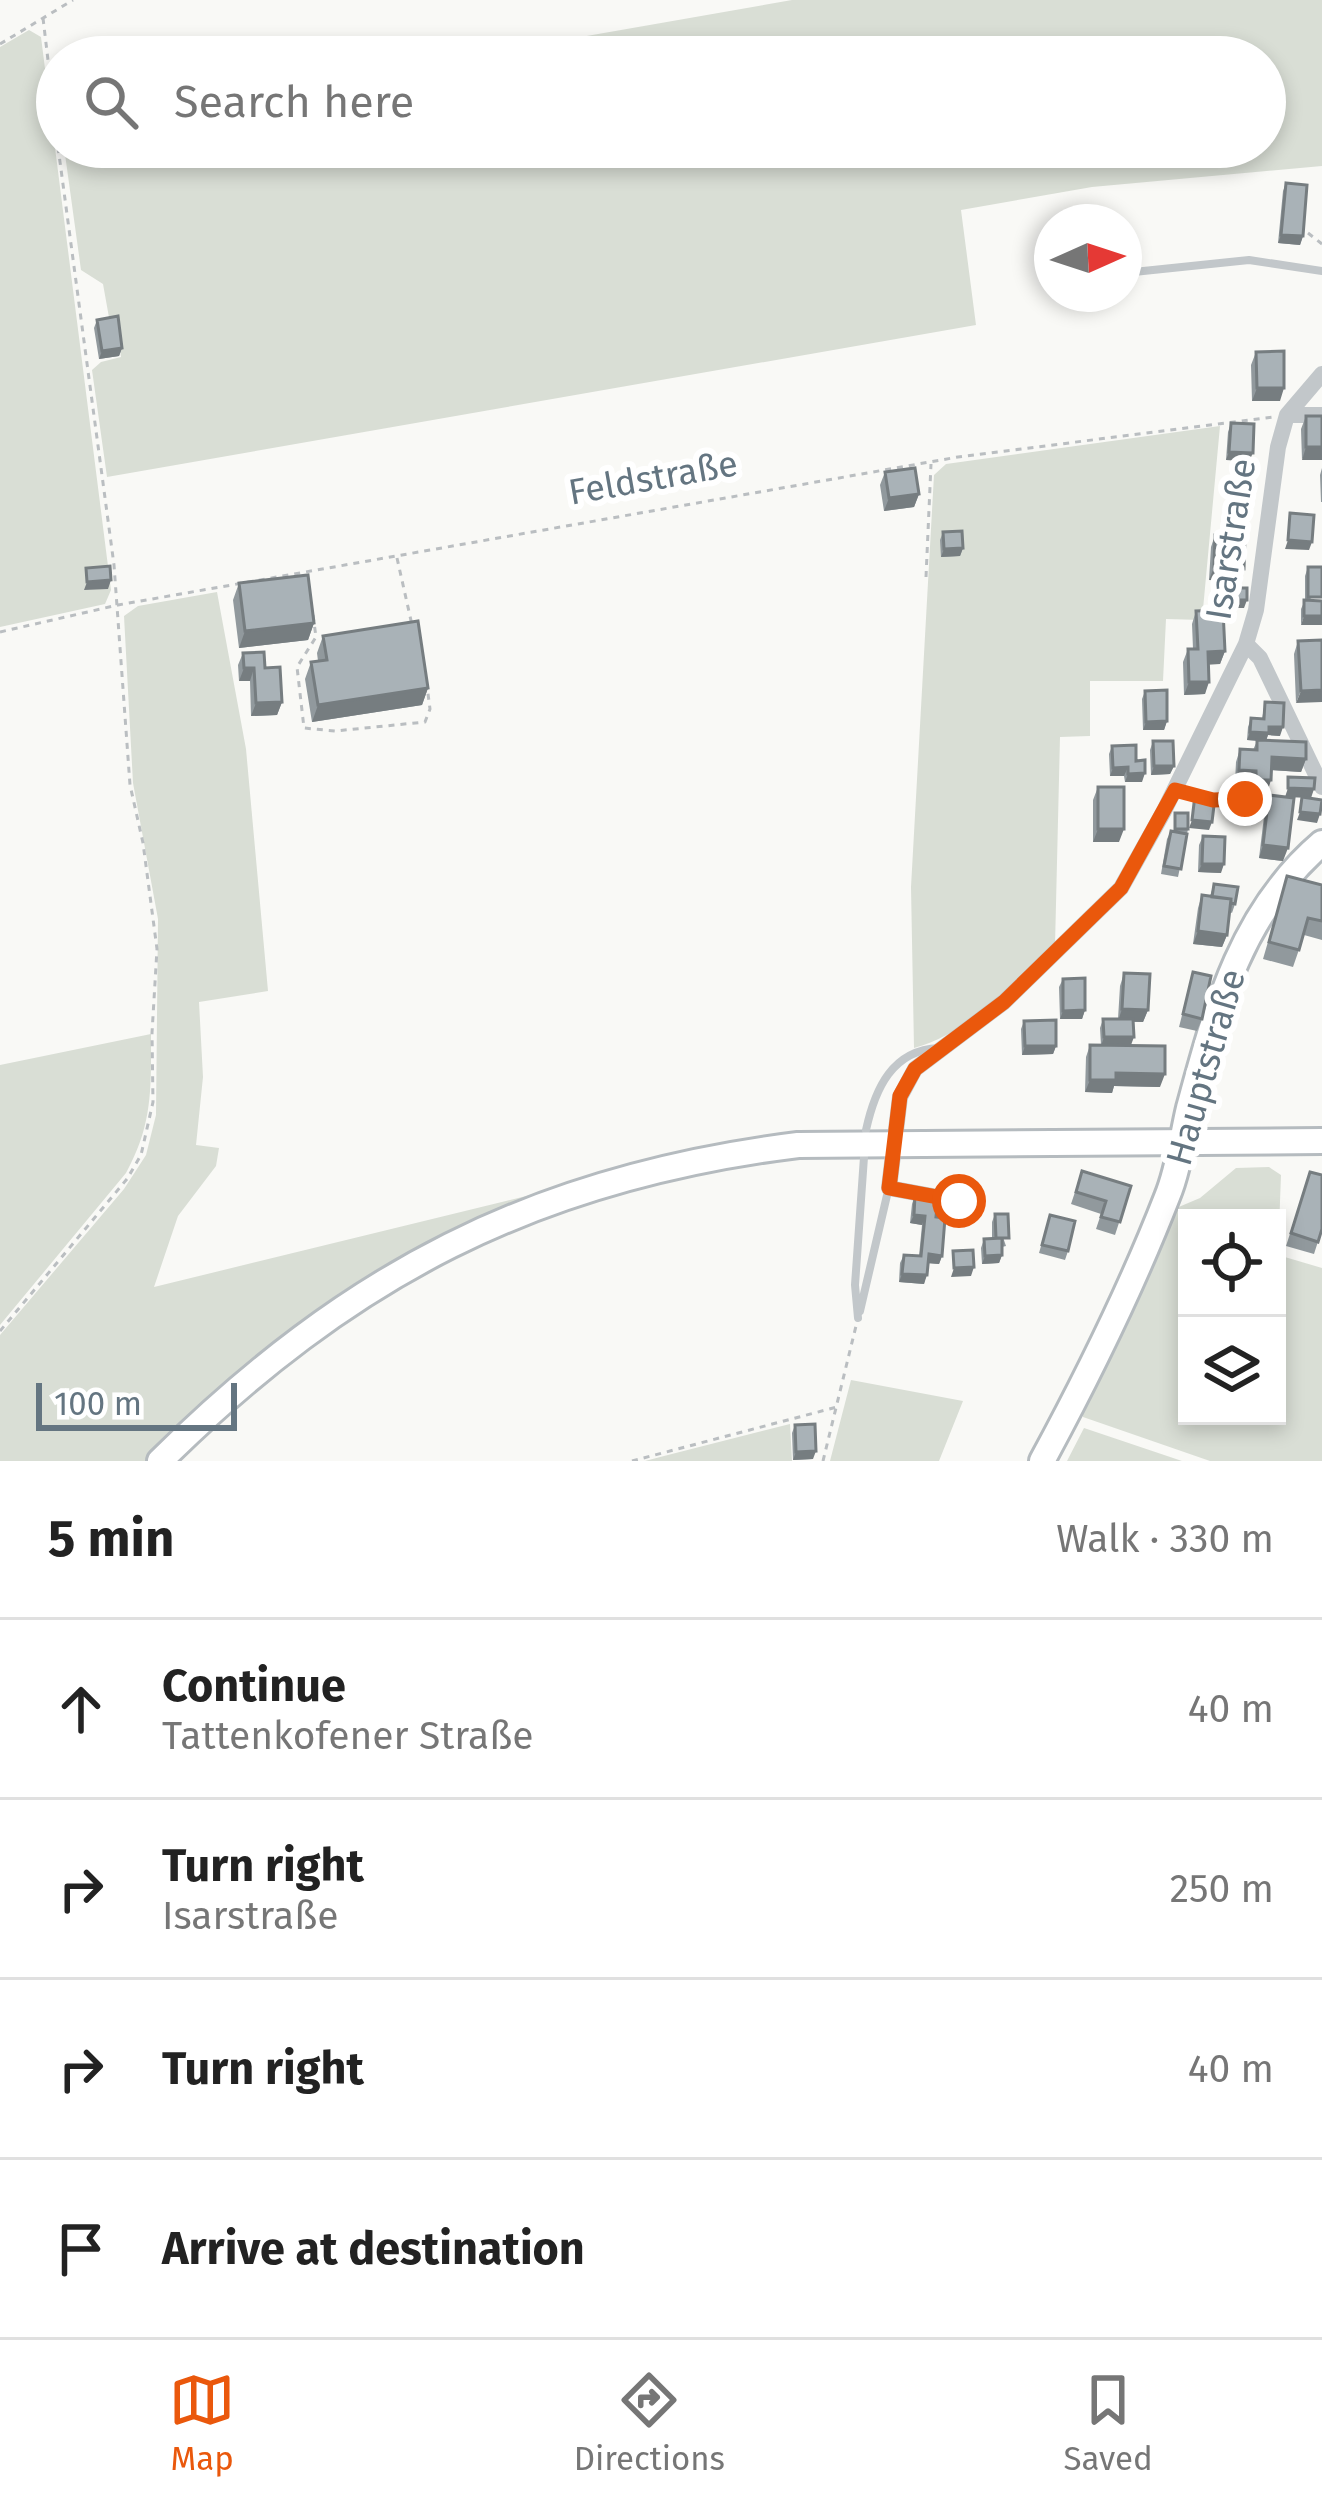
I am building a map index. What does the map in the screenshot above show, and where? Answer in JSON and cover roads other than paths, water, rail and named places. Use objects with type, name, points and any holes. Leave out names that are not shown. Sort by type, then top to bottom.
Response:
[{"type":"main road","name":"Hauptstraße","points":[[1042,1461],[1169,1192],[1227,981],[1243,943],[1273,893],[1322,843]]},
{"type":"main road","points":[[160,1461],[228,1394],[305,1332],[380,1282],[458,1240],[593,1186],[798,1145],[1322,1141]]},
{"type":"street","name":"Isarstraße","points":[[889,1188],[900,1096],[915,1069],[1004,1002],[1121,888],[1175,790],[1246,644],[1256,610],[1271,476],[1287,415],[1321,380]]},
{"type":"street","points":[[1287,415],[1322,415]]},
{"type":"street","points":[[1246,644],[1259,658],[1322,787]]},
{"type":"street","points":[[889,1188],[966,1206]]},
{"type":"lane","points":[[1142,271],[1249,260],[1322,271]]},
{"type":"lane","points":[[1175,790],[1213,800],[1245,799]]},
{"type":"lane","name":"Isarstraße","points":[[866,1130],[874,1095],[896,1062],[922,1049],[940,1048]]},
{"type":"lane","points":[[863,1157],[855,1285],[858,1318],[889,1188]]}]
